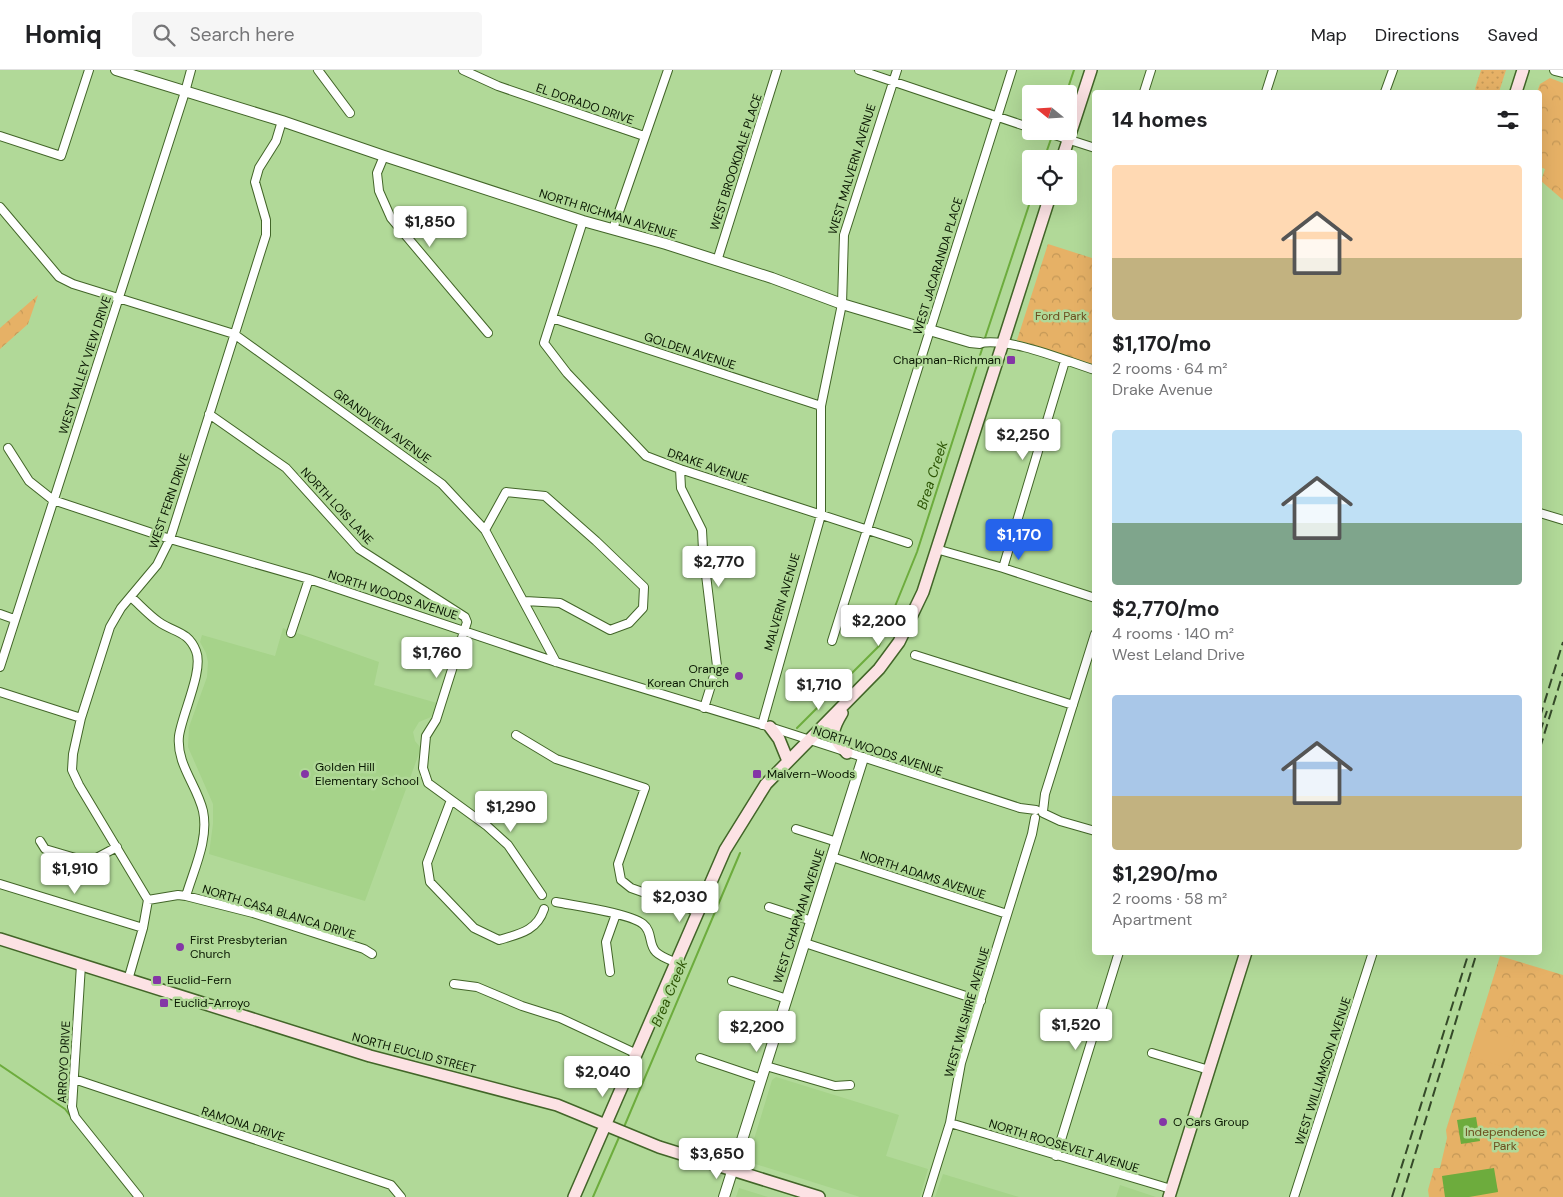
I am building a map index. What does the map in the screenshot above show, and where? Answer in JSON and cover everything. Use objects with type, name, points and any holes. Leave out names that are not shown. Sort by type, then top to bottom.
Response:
[{"type":"main road","points":[[1078,100],[1090,70]]},
{"type":"main road","points":[[1517,90],[1523,70]]},
{"type":"main road","points":[[574,1197],[610,1127],[637,1054],[725,850],[766,784],[879,669],[899,642],[919,601],[1047,205]]},
{"type":"main road","points":[[847,753],[834,738],[833,730],[848,701]]},
{"type":"main road","points":[[766,726],[779,739],[788,761]]},
{"type":"main road","name":"NORTH EUCLID STREET","points":[[0,939],[370,1056],[557,1105],[629,1135],[819,1197]]},
{"type":"main road","points":[[1170,1193],[1245,955]]},
{"type":"street","points":[[0,136],[62,156],[89,70]]},
{"type":"street","name":"NORTH RICHMAN AVENUE","points":[[116,70],[282,121],[583,221],[772,278],[842,304],[970,342],[1003,343],[1018,346],[1092,369]]},
{"type":"street","name":"WEST VALLEY VIEW DRIVE","points":[[0,667],[191,70]]},
{"type":"street","points":[[318,70],[350,113]]},
{"type":"street","name":"EL DORADO DRIVE","points":[[463,70],[498,86],[644,136]]},
{"type":"street","points":[[613,229],[668,70]]},
{"type":"street","name":"WEST BROOKDALE PLACE","points":[[717,261],[777,70]]},
{"type":"street","points":[[859,70],[1022,125]]},
{"type":"street","name":"WEST MALVERN AVENUE","points":[[821,515],[822,406],[842,304],[844,235],[897,70]]},
{"type":"street","name":"WEST JACARANDA PLACE","points":[[832,641],[1012,70]]},
{"type":"street","points":[[1145,90],[1152,70]]},
{"type":"street","points":[[1267,90],[1273,70]]},
{"type":"street","points":[[1387,90],[1393,70]]},
{"type":"street","points":[[1555,70],[1563,72]]},
{"type":"street","name":"WEST FERN DRIVE","points":[[148,900],[118,847],[79,785],[72,770],[73,754],[81,718],[110,627],[121,608],[158,565],[170,539],[266,235],[266,220],[255,182],[259,168],[276,140],[282,121]]},
{"type":"street","points":[[1069,140],[1092,147]]},
{"type":"street","points":[[384,156],[377,173],[379,191],[390,218],[488,333]]},
{"type":"street","name":"GRANDVIEW AVENUE","points":[[0,207],[59,277],[72,284],[118,299],[234,334],[442,484],[485,530],[556,662]]},
{"type":"street","points":[[552,318],[583,221]]},
{"type":"street","name":"DRAKE AVENUE","points":[[552,318],[544,343],[567,374],[646,456],[680,469],[908,543]]},
{"type":"street","name":"GOLDEN AVENUE","points":[[552,318],[822,406]]},
{"type":"street","points":[[1002,568],[1065,361]]},
{"type":"street","name":"NORTH LOIS LANE","points":[[209,414],[286,468],[359,549],[465,616],[467,622],[464,630]]},
{"type":"street","name":"NORTH WOODS AVENUE","points":[[8,448],[29,481],[53,500],[170,539],[309,579],[556,662],[766,726],[1092,830]]},
{"type":"street","points":[[680,469],[681,488],[702,530],[717,666],[704,708]]},
{"type":"street","points":[[485,530],[506,492],[545,496],[644,587],[643,608],[629,623],[610,630],[560,604],[524,601]]},
{"type":"street","points":[[1542,514],[1563,520]]},
{"type":"street","name":"MALVERN AVENUE","points":[[766,726],[821,515]]},
{"type":"street","points":[[936,549],[1092,597]]},
{"type":"street","points":[[291,633],[309,579]]},
{"type":"street","points":[[130,597],[162,624],[174,628],[189,638],[197,652],[197,672],[181,723],[178,746],[181,760],[202,810],[204,822],[203,840],[186,896]]},
{"type":"street","points":[[0,614],[14,619]]},
{"type":"street","points":[[464,630],[436,720],[426,736],[423,768],[428,783],[487,826],[508,845],[542,895]]},
{"type":"street","name":"WEST WILSHIRE AVENUE","points":[[927,1197],[950,1123],[961,1063],[1092,644]]},
{"type":"street","points":[[915,654],[1073,705]]},
{"type":"street","points":[[0,692],[81,718]]},
{"type":"street","points":[[516,735],[556,759],[644,788],[618,864],[621,880],[631,888],[699,912]]},
{"type":"street","name":"WEST CHAPMAN AVENUE","points":[[724,1197],[863,758]]},
{"type":"street","points":[[451,800],[427,863],[430,882],[474,928],[499,940],[529,931],[542,916],[544,909]]},
{"type":"street","points":[[796,829],[837,842]]},
{"type":"street","points":[[40,841],[45,849],[88,862],[118,847]]},
{"type":"street","name":"NORTH ADAMS AVENUE","points":[[832,856],[1007,914]]},
{"type":"street","points":[[0,884],[143,928]]},
{"type":"street","name":"NORTH CASA BLANCA DRIVE","points":[[148,900],[178,895],[186,896],[253,913],[364,949],[372,954]]},
{"type":"street","points":[[128,980],[143,928],[148,900]]},
{"type":"street","points":[[556,902],[616,914],[642,923],[649,930],[652,947],[657,953],[677,962]]},
{"type":"street","points":[[769,907],[812,921]]},
{"type":"street","points":[[610,972],[606,942],[616,914]]},
{"type":"street","points":[[805,943],[980,1001]]},
{"type":"street","points":[[1056,1156],[1117,955]]},
{"type":"street","name":"WEST WILLIAMSON AVENUE","points":[[1294,1197],[1372,955]]},
{"type":"street","name":"ARROYO DRIVE","points":[[81,965],[72,1107],[76,1117],[139,1197]]},
{"type":"street","points":[[732,981],[787,999]]},
{"type":"street","points":[[454,984],[476,988],[560,1018],[637,1054]]},
{"type":"street","points":[[1152,1053],[1209,1070]]},
{"type":"street","points":[[700,1058],[762,1079]]},
{"type":"street","points":[[766,1066],[835,1086],[850,1085]]},
{"type":"street","name":"RAMONA DRIVE","points":[[74,1079],[391,1185],[401,1197]]},
{"type":"street","name":"NORTH ROOSEVELT AVENUE","points":[[950,1123],[1170,1193]]},
{"type":"shaded area","name":"Golden Hill Elementary School","points":[[283,628],[379,662],[374,685],[437,703],[431,717],[419,722],[413,732],[415,741],[421,748],[365,901],[209,854],[213,824],[213,804],[188,747],[189,727],[207,677],[208,662],[200,642],[202,635],[275,656]]},
{"type":"shaded area","points":[[776,1077],[899,1115],[886,1156],[928,1169],[920,1197],[860,1197],[749,1162],[748,1159],[772,1080]]},
{"type":"shaded area","points":[[1476,1117],[1480,1141],[1461,1144],[1457,1120]]},
{"type":"shaded area","points":[[1494,1168],[1498,1192],[1469,1197],[1445,1197],[1442,1176]]},
{"type":"shaded area","points":[[943,1174],[1019,1197],[935,1197]]},
{"type":"shaded area","points":[[1120,1185],[1156,1197],[1116,1197]]},
{"type":"shaded area","points":[[739,1188],[768,1197],[736,1197]]},
{"type":"green space","points":[[1481,70],[1506,70],[1500,90],[1475,89]]},
{"type":"green space","points":[[1550,78],[1563,83],[1563,200],[1542,182],[1545,169],[1542,168],[1542,90],[1538,90],[1540,84]]},
{"type":"green space","points":[[1563,150],[1563,191],[1544,175],[1556,156]]},
{"type":"green space","name":"Ford Park","points":[[1048,244],[1092,258],[1092,364],[1017,340]]},
{"type":"green space","points":[[38,295],[28,324],[0,349],[0,328]]},
{"type":"green space","name":"Independence Park","points":[[1500,956],[1563,975],[1563,1197],[1429,1197],[1428,1190],[1434,1168],[1440,1168],[1447,1138],[1446,1130]]},
{"type":"green space","points":[[1478,1028],[1515,1039],[1508,1062],[1501,1066],[1470,1056]]},
{"type":"waterway","name":"Brea Creek","points":[[1069,85],[1074,70]]},
{"type":"waterway","name":"Brea Creek","points":[[1047,150],[1051,140]]},
{"type":"waterway","name":"Brea Creek","points":[[984,341],[1029,205]]},
{"type":"waterway","name":"Brea Creek","points":[[797,728],[879,646],[917,552],[983,346]]},
{"type":"waterway","name":"Brea Creek","points":[[624,1127],[740,853]]},
{"type":"waterway","points":[[0,1065],[65,1109],[72,1118]]},
{"type":"waterway","name":"Brea Creek","points":[[593,1197],[620,1135]]},
{"type":"railway","points":[[1542,710],[1563,642]]},
{"type":"railway","points":[[1542,741],[1563,673]]},
{"type":"railway","points":[[1542,726],[1547,711]]},
{"type":"railway","points":[[1392,1197],[1468,955]]},
{"type":"railway","points":[[1402,1197],[1476,955]]},
{"type":"place","name":"Chapman-Richman","points":[[1011,360]]},
{"type":"place","name":"Orange Korean Church","points":[[739,676]]},
{"type":"place","name":"Golden Hill Elementary School","points":[[305,774]]},
{"type":"place","name":"Malvern-Woods","points":[[757,774]]},
{"type":"place","name":"First Presbyterian Church","points":[[180,947]]},
{"type":"place","name":"Euclid-Fern","points":[[157,980]]},
{"type":"place","name":"Euclid-Arroyo","points":[[164,1003]]},
{"type":"place","name":"O Cars Group","points":[[1163,1122]]}]
